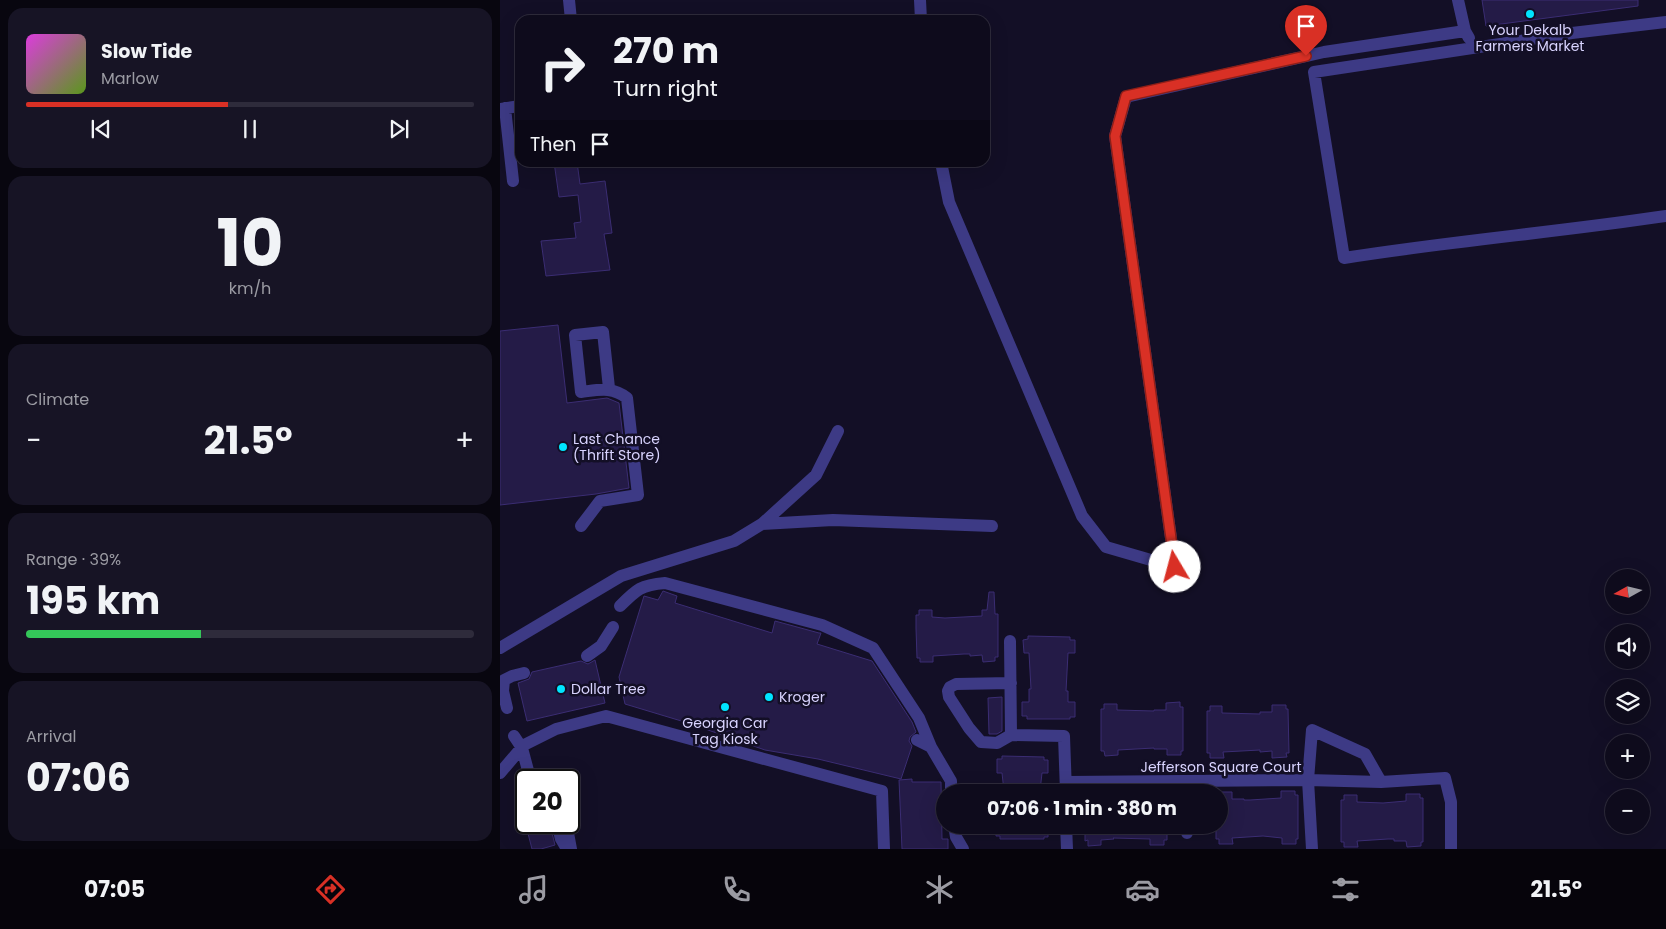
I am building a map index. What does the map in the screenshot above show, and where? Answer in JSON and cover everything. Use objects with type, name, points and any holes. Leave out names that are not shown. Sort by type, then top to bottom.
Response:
[{"type":"street","points":[[569,0],[570,15]]},
{"type":"street","points":[[920,0],[921,15]]},
{"type":"street","points":[[1458,0],[1465,31],[1474,47]]},
{"type":"street","points":[[1666,22],[1474,47],[1314,72],[1344,258],[1666,216]]},
{"type":"street","points":[[942,167],[949,202],[1082,516],[1106,547],[1175,567],[1115,136],[1126,96],[1324,52],[1465,31]]},
{"type":"street","points":[[503,108],[513,181]]},
{"type":"street","points":[[581,526],[600,501],[638,494],[627,398],[609,388],[581,392],[575,335],[603,332],[609,388]]},
{"type":"street","points":[[500,648],[621,576],[734,541],[762,524],[816,475],[838,431]]},
{"type":"street","points":[[762,524],[833,520],[992,526]]},
{"type":"street","points":[[620,606],[634,591],[649,584],[665,582],[822,625],[873,648],[919,718],[931,747],[950,784]]},
{"type":"street","points":[[587,656],[602,646],[613,627]]},
{"type":"street","points":[[1010,641],[1011,683],[1011,735],[997,743],[982,742],[969,728],[949,696],[948,691],[950,687],[956,684],[1011,683]]},
{"type":"street","points":[[507,708],[503,690],[504,680],[524,673]]},
{"type":"street","points":[[500,773],[522,748],[556,729],[606,716],[882,791],[884,849]]},
{"type":"street","points":[[1381,782],[1366,754],[1312,730],[1308,780],[1381,782],[1445,778],[1451,802],[1451,849]]},
{"type":"street","name":"Jefferson Square Court","points":[[1011,735],[1064,736],[1066,784]]},
{"type":"street","points":[[514,736],[522,748],[528,769]]},
{"type":"street","points":[[917,740],[931,747]]},
{"type":"street","name":"Jefferson Square Court","points":[[1228,785],[1308,780],[1312,849]]},
{"type":"street","points":[[562,834],[561,840],[569,849]]},
{"type":"street","points":[[956,834],[963,849]]},
{"type":"street","points":[[1066,834],[1066,849]]},
{"type":"building","name":"Your Dekalb Farmers Market","points":[[1482,0],[1638,0],[1638,6],[1486,26]]},
{"type":"building","points":[[555,167],[578,167],[580,184],[605,181],[612,233],[604,234],[610,270],[546,276],[541,241],[576,238],[574,223],[581,222],[578,195],[559,197]]},
{"type":"building","name":"Last Chance (Thrift Store)","points":[[558,325],[567,403],[607,398],[619,403],[629,488],[596,494],[500,505],[500,331]]},
{"type":"building","points":[[663,591],[677,596],[675,603],[772,633],[775,621],[821,633],[817,644],[872,661],[912,722],[916,732],[910,737],[909,741],[912,746],[901,779],[818,759],[765,750],[688,723],[625,704],[619,677],[644,596],[658,600]]},
{"type":"building","points":[[989,592],[994,592],[995,614],[998,614],[998,657],[995,657],[995,661],[983,662],[982,655],[970,656],[970,654],[964,654],[933,656],[933,662],[920,662],[920,658],[917,658],[916,628],[916,615],[919,615],[919,610],[932,610],[932,617],[982,616],[982,610],[987,610]]},
{"type":"building","points":[[1028,636],[1070,637],[1070,640],[1075,640],[1075,653],[1068,653],[1066,691],[1068,691],[1068,702],[1075,702],[1075,717],[1070,717],[1070,719],[1027,719],[1027,716],[1022,716],[1022,702],[1029,702],[1029,689],[1031,689],[1029,653],[1024,653],[1023,640],[1028,639]]},
{"type":"building","name":"Dollar Tree","points":[[595,660],[605,703],[527,721],[518,683],[529,679],[532,672],[581,661],[588,664]]},
{"type":"building","points":[[1002,697],[1002,731],[997,734],[989,734],[988,698]]},
{"type":"building","points":[[1180,702],[1180,707],[1183,707],[1183,751],[1181,751],[1181,755],[1167,755],[1167,749],[1154,748],[1118,750],[1118,755],[1105,756],[1104,751],[1101,751],[1101,709],[1104,709],[1104,704],[1117,704],[1117,710],[1154,711],[1166,710],[1166,703]]},
{"type":"building","points":[[1272,705],[1286,705],[1286,709],[1288,709],[1289,753],[1286,753],[1287,757],[1272,758],[1272,751],[1260,752],[1260,750],[1223,752],[1224,758],[1210,758],[1210,753],[1207,753],[1207,711],[1210,711],[1210,706],[1222,706],[1222,713],[1260,714],[1260,712],[1272,712]]},
{"type":"building","points":[[1002,756],[1044,757],[1044,760],[1048,760],[1048,773],[1042,773],[1041,784],[1003,784],[1002,773],[997,773],[997,759],[1002,759]]},
{"type":"building","points":[[912,779],[912,782],[941,782],[941,784],[936,784],[936,834],[942,834],[942,839],[948,839],[948,849],[902,849],[899,780]]},
{"type":"building","points":[[1281,791],[1295,791],[1295,795],[1298,795],[1298,839],[1296,839],[1296,844],[1282,844],[1282,838],[1263,836],[1232,838],[1233,844],[1219,844],[1216,834],[1228,834],[1228,792],[1232,792],[1232,799],[1281,798]]},
{"type":"building","points":[[1406,794],[1420,794],[1420,798],[1423,798],[1423,842],[1421,842],[1421,846],[1407,847],[1406,841],[1388,839],[1357,841],[1358,847],[1344,847],[1344,842],[1341,842],[1341,800],[1344,800],[1344,795],[1357,795],[1357,802],[1383,803],[1406,801]]},
{"type":"building","points":[[528,834],[552,834],[555,845],[541,849],[532,849]]},
{"type":"building","points":[[996,834],[1048,834],[1048,837],[1044,837],[1044,839],[1000,839],[1000,836],[996,836]]},
{"type":"building","points":[[1085,834],[1167,834],[1167,840],[1164,840],[1164,845],[1150,845],[1150,839],[1113,838],[1101,840],[1101,845],[1088,846],[1088,840],[1085,841]]},
{"type":"place","name":"Your Dekalb Farmers Market","points":[[1530,14]]},
{"type":"place","name":"Last Chance (Thrift Store)","points":[[563,447]]},
{"type":"place","name":"Dollar Tree","points":[[561,689]]},
{"type":"place","name":"Kroger","points":[[769,697]]},
{"type":"place","name":"Georgia Car Tag Kiosk","points":[[725,707]]},
{"type":"route","points":[[1175,567],[1115,136],[1126,96],[1306,56]]}]
